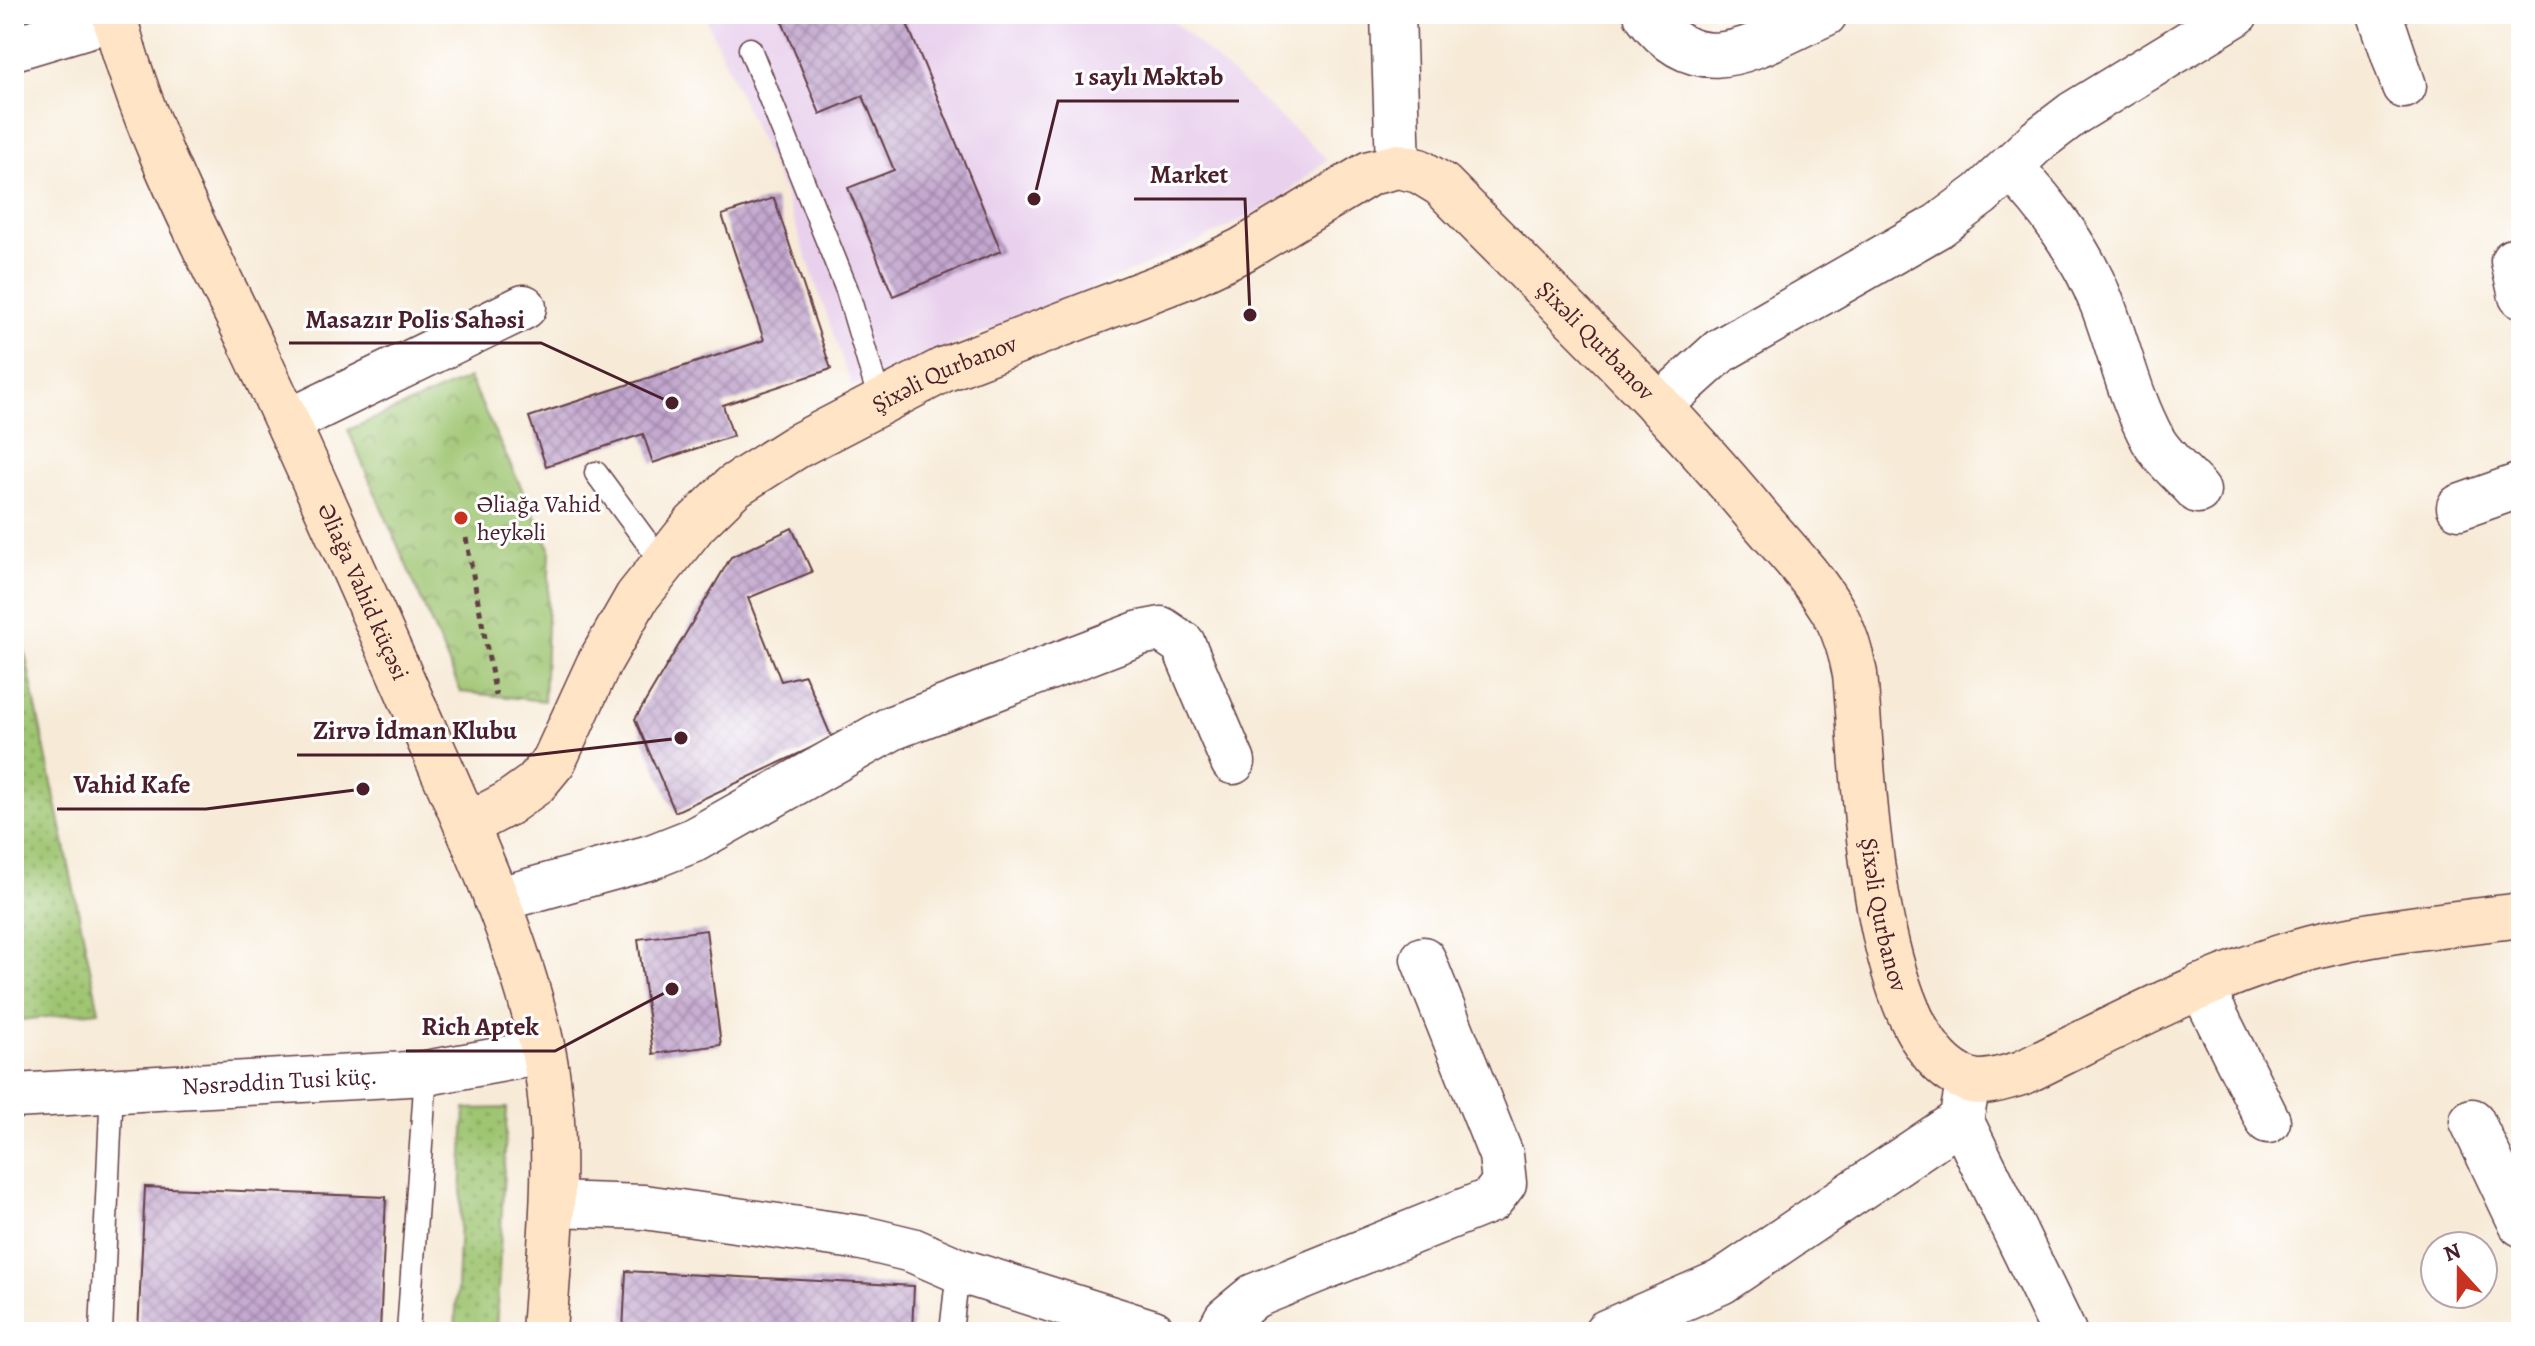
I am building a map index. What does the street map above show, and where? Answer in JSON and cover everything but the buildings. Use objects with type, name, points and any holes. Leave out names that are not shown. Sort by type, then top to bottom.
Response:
[{"type":"street","points":[[1393,14],[1398,166]]},
{"type":"street","points":[[1646,14],[1660,33],[1684,51],[1710,56],[1732,53],[1825,14]]},
{"type":"street","points":[[1659,406],[1720,351],[1938,226],[2074,113],[2236,14]]},
{"type":"street","points":[[2380,14],[2404,86]]},
{"type":"street","points":[[14,48],[114,16]]},
{"type":"street","name":"Əliağa Vahid küçəsi","points":[[114,16],[152,130],[288,422],[467,825],[496,900],[543,1052],[551,1109],[553,1204],[544,1332]]},
{"type":"street","name":"Şixəli Qurbanov","points":[[467,825],[526,791],[554,761],[598,665],[637,597],[695,524],[734,486],[797,446],[943,370],[1190,275],[1242,250],[1370,173],[1398,166],[1419,171],[1442,185],[1659,406],[1723,475],[1815,585],[1836,616],[1850,648],[1855,674],[1879,917],[1891,969],[1930,1049],[1965,1100],[2064,1332]]},
{"type":"street","points":[[2011,168],[2039,196],[2085,269],[2102,304],[2134,399],[2154,443],[2198,491]]},
{"type":"street","points":[[288,422],[524,307]]},
{"type":"street","points":[[2459,507],[2521,485]]},
{"type":"street","points":[[496,900],[651,857],[694,840],[892,728],[1140,633],[1161,629],[1183,644],[1233,762]]},
{"type":"street","points":[[1606,1332],[1721,1282],[1991,1080],[2022,1073],[2201,986],[2313,947],[2521,915]]},
{"type":"street","points":[[1219,1332],[1226,1319],[1254,1296],[1491,1200],[1504,1183],[1501,1155],[1423,959]]},
{"type":"street","points":[[2201,986],[2268,1121]]},
{"type":"street","name":"Nəsrəddin Tusi küç.","points":[[14,1096],[112,1088],[426,1073],[543,1052]]},
{"type":"street","points":[[2472,1121],[2521,1224]]},
{"type":"street","points":[[553,1204],[644,1207],[862,1238],[912,1250],[958,1270],[1153,1332]]},
{"type":"lane","points":[[750,49],[847,290],[880,401]]},
{"type":"lane","points":[[596,473],[663,564]]},
{"type":"lane","points":[[408,1332],[426,1073]]},
{"type":"lane","points":[[101,1332],[112,1088]]},
{"type":"lane","points":[[951,1332],[958,1270]]},
{"type":"path","points":[[466,538],[496,696]]},
{"type":"shaded area","points":[[704,14],[1165,14],[1327,159],[1278,201],[1176,253],[852,387],[785,196]]},
{"type":"green space","points":[[469,378],[550,548],[544,701],[461,692],[348,430]]},
{"type":"green space","points":[[14,600],[99,1011],[14,1021]]},
{"type":"green space","points":[[507,1108],[496,1332],[455,1332],[465,1109]]},
{"type":"place","name":"1 saylı Məktəb","points":[[1034,199]]},
{"type":"place","name":"Market","points":[[1250,315]]},
{"type":"place","name":"Masazır Polis Sahəsi","points":[[672,403]]},
{"type":"place","name":"Əliağa Vahid heykəli","points":[[461,518]]},
{"type":"place","name":"Zirvə İdman Klubu","points":[[681,738]]},
{"type":"place","name":"Vahid Kafe","points":[[363,789]]},
{"type":"place","name":"Rich Aptek","points":[[672,989]]}]
